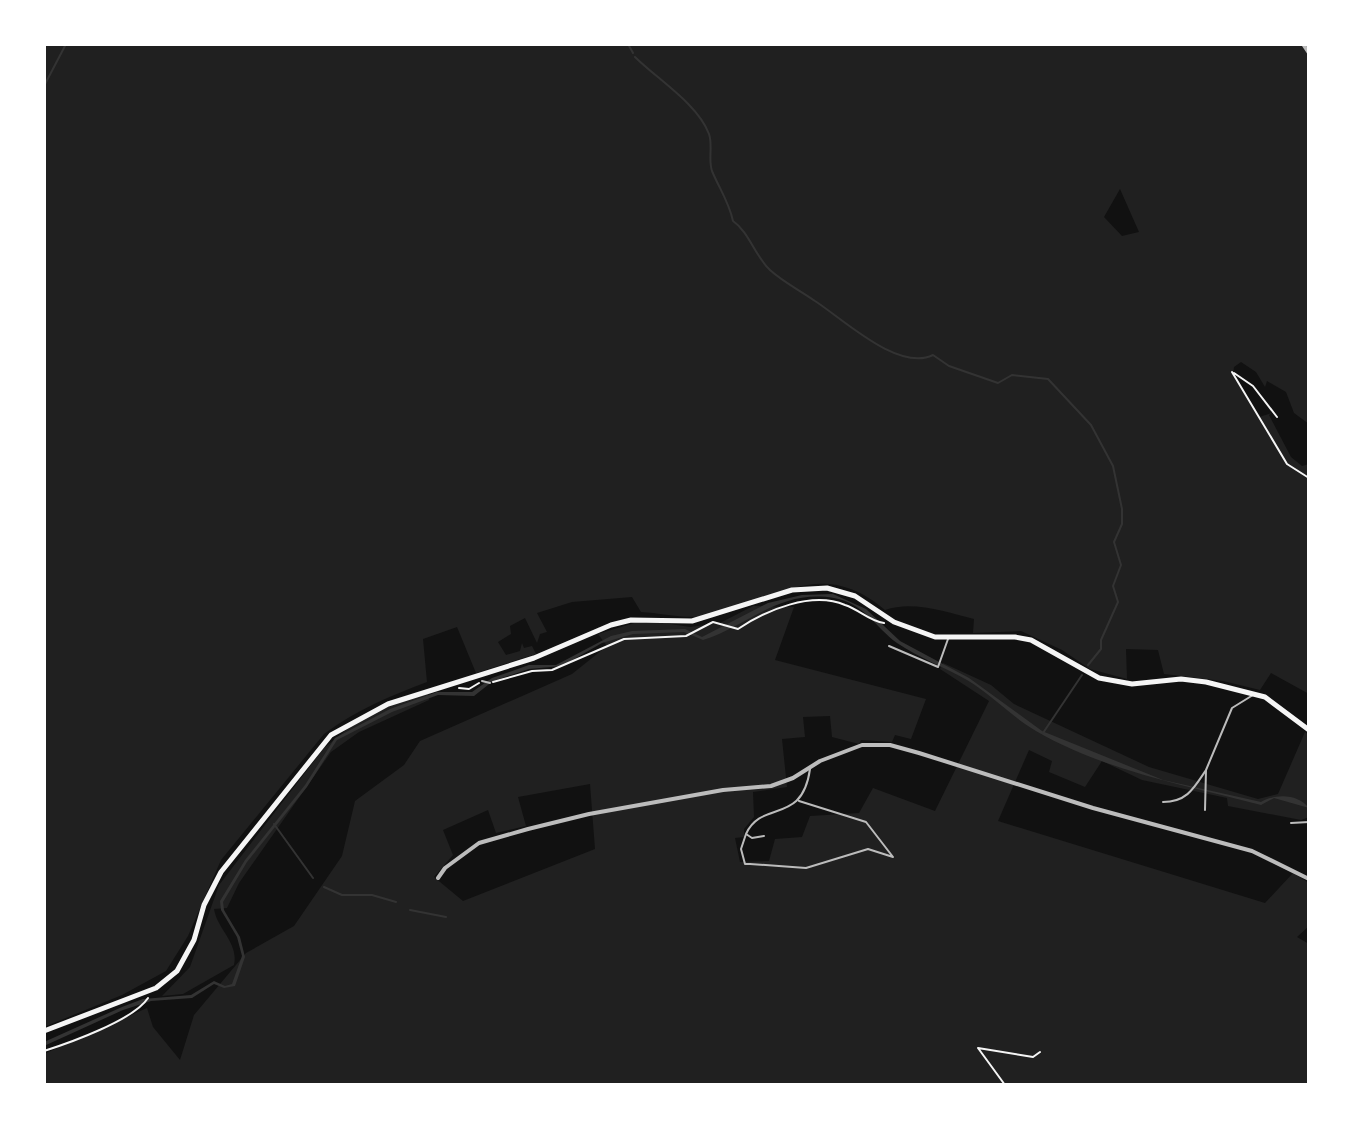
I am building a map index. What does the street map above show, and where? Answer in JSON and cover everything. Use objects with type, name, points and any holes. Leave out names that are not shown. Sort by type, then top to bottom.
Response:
[{"type":"main road","points":[[44,1031],[156,988],[177,971],[194,940],[204,905],[221,872],[331,735],[388,704],[534,658],[611,625],[631,620],[692,621],[712,618],[801,589],[843,591],[917,632],[949,638],[1015,637],[1048,648],[1099,678],[1132,684],[1181,679],[1254,694],[1278,704],[1309,730]]},
{"type":"street","points":[[1303,44],[1309,53]]},
{"type":"street","points":[[438,878],[445,868],[479,843],[589,814],[723,790],[771,786],[810,769],[820,761],[862,745],[890,745],[1049,791],[1093,808],[1252,851],[1309,879]]},
{"type":"lane","points":[[889,646],[938,666],[949,638]]},
{"type":"lane","points":[[482,681],[490,683]]},
{"type":"lane","points":[[1205,810],[1203,781],[1232,708],[1254,694]]},
{"type":"lane","points":[[799,801],[866,822],[893,857],[868,849],[806,868],[745,864],[741,849],[746,834],[756,822],[799,801],[807,790],[810,769]]},
{"type":"lane","points":[[1163,802],[1181,799],[1203,781]]},
{"type":"lane","points":[[1291,823],[1309,822]]},
{"type":"lane","points":[[746,834],[752,838],[764,836]]},
{"type":"path","points":[[1277,417],[1253,386],[1232,372],[1287,464],[1309,478]]},
{"type":"path","points":[[490,683],[532,671],[563,667],[624,639],[686,636],[713,622],[738,629],[760,614],[824,600],[848,606],[876,622],[886,623]]},
{"type":"path","points":[[452,688],[469,689],[482,681]]},
{"type":"path","points":[[44,1051],[99,1030],[144,1004],[153,994]]},
{"type":"path","points":[[1005,1085],[978,1048],[1021,1052],[1033,1057],[1040,1052]]},
{"type":"shaded area","points":[[44,44],[1309,44],[1309,424],[1294,413],[1286,392],[1267,381],[1265,387],[1256,372],[1241,362],[1234,367],[1233,376],[1259,417],[1272,413],[1269,415],[1291,457],[1302,466],[1309,464],[1309,694],[1271,673],[1260,690],[1223,681],[1164,674],[1158,650],[1126,649],[1127,679],[1090,669],[1062,650],[1021,631],[973,633],[974,619],[918,607],[885,610],[861,593],[838,585],[816,584],[795,588],[729,610],[696,617],[641,612],[632,597],[572,602],[537,613],[547,632],[540,634],[537,643],[525,618],[510,626],[511,634],[498,642],[506,655],[520,651],[522,643],[524,648],[532,646],[536,654],[476,673],[457,627],[423,639],[427,682],[374,704],[324,734],[221,860],[188,936],[166,971],[122,995],[44,1027]],"holes":[[[1120,189],[1139,232],[1122,236],[1104,217]]]},
{"type":"shaded area","points":[[833,594],[866,609],[900,641],[969,678],[1042,731],[1163,780],[1261,802],[1280,796],[1293,798],[1309,808],[1274,798],[1261,805],[1146,776],[1090,757],[1036,731],[967,680],[897,643],[853,605],[834,598],[797,599],[765,610],[703,640],[684,632],[633,634],[602,643],[562,666],[529,669],[493,681],[474,696],[438,695],[392,712],[337,740],[307,787],[247,862],[223,902],[224,910],[240,937],[245,957],[235,986],[224,988],[214,984],[192,998],[151,1001],[123,1010],[44,1046],[44,1042],[143,999],[191,995],[214,981],[225,986],[232,984],[242,956],[237,937],[221,910],[220,901],[245,860],[305,785],[335,738],[390,709],[437,692],[472,692],[492,678],[529,665],[556,665],[611,636],[632,631],[685,629],[702,637],[768,603],[802,595]]},
{"type":"shaded area","points":[[753,606],[794,607],[775,660],[926,699],[911,739],[895,735],[892,742],[861,740],[859,744],[832,737],[830,716],[803,717],[805,737],[782,739],[787,787],[753,792],[754,817],[744,829],[744,837],[735,838],[740,862],[769,861],[775,839],[802,837],[810,816],[859,813],[873,788],[935,811],[989,701],[940,669],[943,663],[991,685],[1014,704],[1149,767],[1258,799],[1278,794],[1305,732],[1309,735],[1309,817],[1301,820],[1228,806],[1227,798],[1142,780],[1102,761],[1085,787],[1049,772],[1052,761],[1029,750],[998,821],[1265,903],[1293,873],[1309,883],[1309,926],[1297,937],[1309,944],[1309,1085],[44,1085],[44,1054],[147,1008],[153,1027],[180,1060],[194,1015],[246,953],[294,926],[342,856],[355,801],[404,765],[420,741],[572,674],[607,646],[598,634],[644,620],[690,627],[720,623]],"holes":[[[590,784],[595,849],[463,901],[434,877],[453,855],[443,830],[488,810],[496,833],[526,826],[518,797]]]},
{"type":"shaded area","points":[[428,690],[429,700],[359,732],[331,752],[239,883],[227,908],[214,909],[231,943],[234,965],[183,994],[162,996],[190,967],[219,885],[324,748],[361,718]]},
{"type":"waterway","points":[[44,86],[66,44]]},
{"type":"waterway","points":[[628,44],[633,53]]},
{"type":"waterway","points":[[635,57],[687,102],[704,123],[710,138],[712,171],[733,221],[775,274],[888,350],[919,358],[933,355],[949,366],[998,383],[1012,375],[1048,379],[1091,425],[1113,466],[1122,524],[1114,542],[1121,565],[1113,586],[1118,602],[1101,640],[1101,649],[1088,665]]},
{"type":"waterway","points":[[1043,733],[1082,675]]},
{"type":"waterway","points":[[274,824],[313,878]]},
{"type":"waterway","points":[[324,887],[342,895],[372,895],[396,902]]},
{"type":"waterway","points":[[410,910],[446,917]]}]
